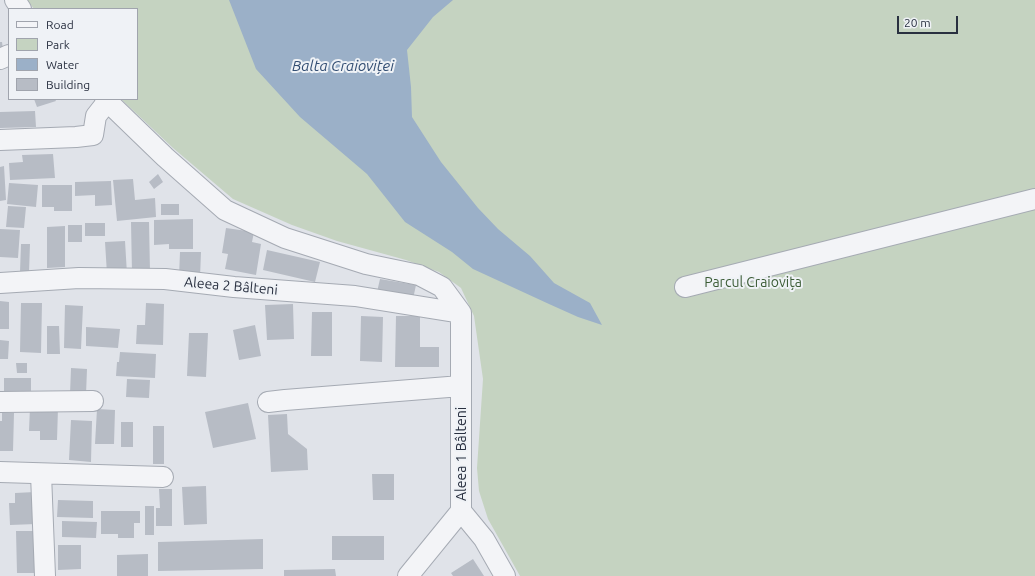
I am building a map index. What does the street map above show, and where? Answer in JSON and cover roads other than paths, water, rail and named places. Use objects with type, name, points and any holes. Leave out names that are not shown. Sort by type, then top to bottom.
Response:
[{"type":"street","points":[[14,0],[20,8]]},
{"type":"street","points":[[0,140],[93,135],[96,116],[106,100],[165,157],[225,210],[292,240],[366,264],[419,275],[442,287],[461,314]]},
{"type":"street","points":[[685,287],[1035,199]]},
{"type":"street","name":"Aleea 2 Bâlteni","points":[[0,283],[79,278],[165,279],[234,287],[355,296],[461,314]]},
{"type":"street","name":"Aleea 1 Bâlteni","points":[[408,576],[461,511],[461,314]]},
{"type":"street","points":[[268,402],[460,386]]},
{"type":"street","points":[[0,402],[93,401]]},
{"type":"street","points":[[0,472],[163,477]]},
{"type":"street","points":[[41,474],[45,576]]},
{"type":"street","points":[[461,511],[484,539],[505,576]]},
{"type":"water","name":"Balta Craioviței","points":[[229,0],[453,0],[433,17],[407,50],[411,87],[412,117],[441,162],[478,208],[498,229],[530,256],[554,283],[590,303],[602,325],[578,317],[473,269],[452,252],[405,222],[367,174],[300,117],[256,69]]},
{"type":"park label","name":"Parcul Craiovița","points":[[753,282]]}]
